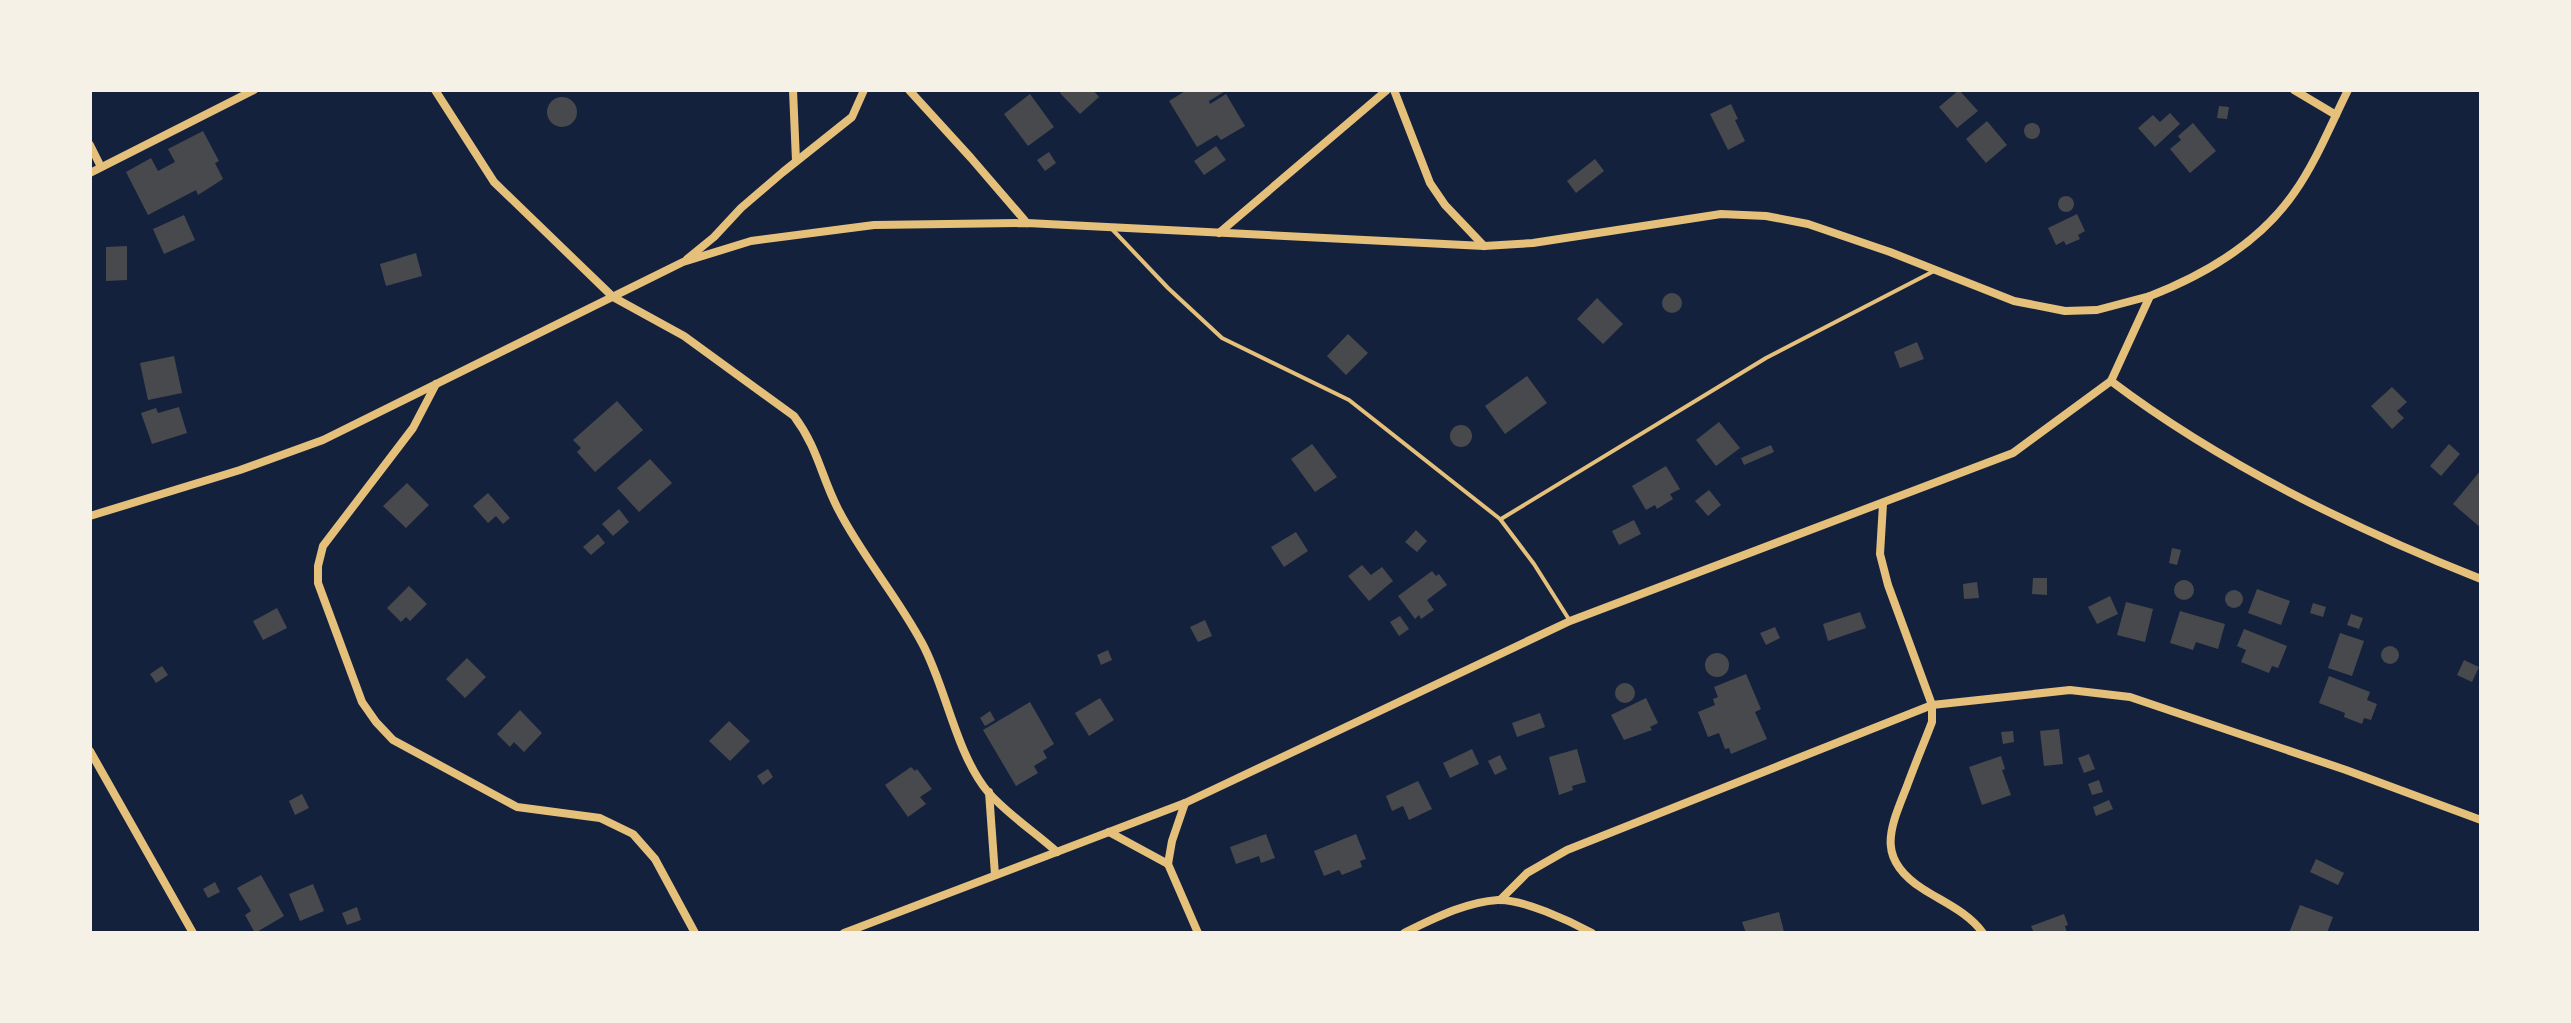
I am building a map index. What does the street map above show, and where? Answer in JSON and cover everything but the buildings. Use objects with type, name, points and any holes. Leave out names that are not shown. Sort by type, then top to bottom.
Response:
[{"type":"street","points":[[90,173],[254,90]]},
{"type":"street","points":[[793,90],[796,161]]},
{"type":"street","points":[[683,262],[714,237],[741,208],[852,117],[864,90]]},
{"type":"street","points":[[909,90],[1027,223]]},
{"type":"street","points":[[1219,233],[1387,90]]},
{"type":"street","points":[[1394,90],[1430,183],[1445,205],[1484,246]]},
{"type":"street","points":[[2294,90],[2336,115]]},
{"type":"street","points":[[90,516],[240,470],[323,440],[683,262],[751,241],[874,225],[1027,223],[1484,246],[1533,243],[1721,214],[1766,216],[1808,224],[2014,301],[2065,311],[2097,310],[2182,284],[2216,265],[2277,214],[2293,194],[2348,90]]},
{"type":"street","points":[[437,91],[494,182],[613,297],[684,336],[794,416],[807,433],[836,505],[853,536],[921,640],[973,768],[989,792],[1057,852]]},
{"type":"street","points":[[90,145],[101,167]]},
{"type":"street","points":[[844,933],[866,929],[995,875],[1185,803],[1570,621],[2013,453],[2111,381],[2150,296]]},
{"type":"street","points":[[2111,381],[2163,420],[2262,476],[2368,531],[2480,578]]},
{"type":"street","points":[[436,384],[413,428],[323,546],[318,566],[318,583],[362,702],[393,740],[517,807],[600,818],[633,834],[655,859],[695,933]]},
{"type":"street","points":[[1883,504],[1880,554],[1888,585],[1932,705],[1932,722],[1890,829],[1891,854],[1903,873],[1919,887],[1968,917],[1983,933]]},
{"type":"street","points":[[1500,900],[1527,873],[1567,850],[1932,705],[2009,694],[2070,690],[2130,697],[2346,770],[2481,820]]},
{"type":"street","points":[[90,751],[193,933]]},
{"type":"street","points":[[989,792],[995,875]]},
{"type":"street","points":[[1185,803],[1168,864],[1198,933]]},
{"type":"street","points":[[1109,832],[1168,864]]},
{"type":"street","points":[[1404,933],[1466,906],[1500,900],[1522,904],[1592,933]]},
{"type":"lane","points":[[1110,226],[1168,288],[1222,338],[1349,400],[1500,519],[1534,564],[1570,621]]},
{"type":"lane","points":[[1500,519],[1766,358],[1936,270]]}]
